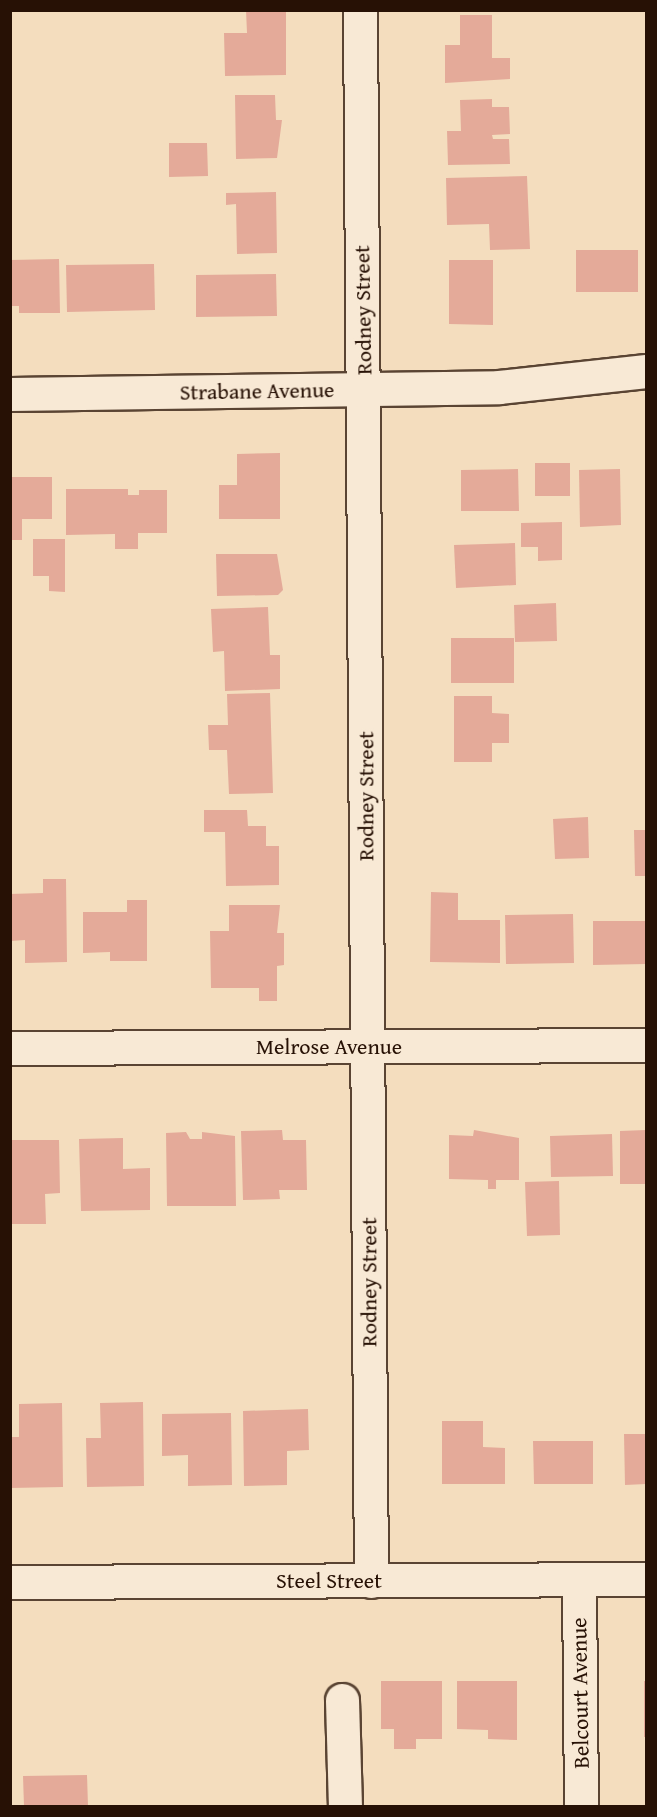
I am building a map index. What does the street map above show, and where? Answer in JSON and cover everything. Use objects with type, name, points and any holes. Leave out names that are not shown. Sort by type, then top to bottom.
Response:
[{"type":"street","name":"Rodney Street","points":[[360,10],[371,1581]]},
{"type":"street","name":"Strabane Avenue","points":[[10,394],[499,387],[646,371]]},
{"type":"street","name":"Melrose Avenue","points":[[10,1048],[646,1045]]},
{"type":"street","name":"Steel Street","points":[[10,1582],[646,1579]]},
{"type":"street","name":"Belcourt Avenue","points":[[579,1580],[581,1806]]},
{"type":"street","points":[[342,1700],[345,1806]]},
{"type":"building","points":[[246,10],[286,10],[286,75],[225,76],[224,33],[247,33]]},
{"type":"building","points":[[460,15],[492,15],[492,58],[510,58],[510,79],[445,83],[445,45],[460,45]]},
{"type":"building","points":[[235,95],[275,95],[276,120],[282,120],[277,158],[236,159]]},
{"type":"building","points":[[492,99],[492,107],[509,107],[510,134],[492,135],[493,139],[509,139],[510,164],[448,165],[447,131],[461,131],[460,100]]},
{"type":"building","points":[[169,143],[207,143],[208,176],[169,177]]},
{"type":"building","points":[[527,176],[530,249],[490,250],[489,224],[447,225],[446,178]]},
{"type":"building","points":[[276,192],[277,253],[237,254],[236,204],[226,205],[226,193]]},
{"type":"building","points":[[576,250],[638,250],[638,292],[576,292]]},
{"type":"building","points":[[59,259],[60,313],[19,313],[19,306],[10,306],[10,260]]},
{"type":"building","points":[[449,260],[493,260],[493,325],[449,324]]},
{"type":"building","points":[[154,264],[155,310],[67,312],[66,265]]},
{"type":"building","points":[[276,274],[277,316],[196,317],[196,275]]},
{"type":"building","points":[[280,453],[280,519],[219,519],[219,485],[237,485],[237,454]]},
{"type":"building","points":[[535,463],[570,463],[570,496],[535,496]]},
{"type":"building","points":[[518,469],[519,511],[461,511],[461,470]]},
{"type":"building","points":[[620,469],[621,525],[580,527],[579,470]]},
{"type":"building","points":[[10,477],[52,477],[52,519],[22,519],[22,540],[10,540]]},
{"type":"building","points":[[66,489],[128,489],[128,495],[139,495],[139,490],[167,490],[167,533],[138,533],[138,549],[115,549],[115,534],[66,535]]},
{"type":"building","points":[[562,522],[562,560],[538,561],[538,547],[521,547],[521,523]]},
{"type":"building","points":[[33,539],[65,539],[65,592],[49,591],[49,576],[33,576]]},
{"type":"building","points":[[515,543],[516,585],[456,588],[454,545]]},
{"type":"building","points":[[216,554],[277,554],[283,590],[278,595],[217,596]]},
{"type":"building","points":[[556,603],[557,641],[515,642],[514,605]]},
{"type":"building","points":[[268,607],[270,655],[280,655],[280,689],[225,691],[224,651],[213,652],[211,609]]},
{"type":"building","points":[[451,638],[514,638],[514,683],[451,683]]},
{"type":"building","points":[[270,693],[273,793],[229,794],[227,750],[209,750],[208,725],[228,725],[227,694]]},
{"type":"building","points":[[454,696],[492,696],[492,713],[509,714],[509,743],[492,743],[492,762],[454,762]]},
{"type":"building","points":[[204,810],[247,810],[248,826],[266,826],[266,846],[279,846],[279,885],[226,886],[225,832],[204,832]]},
{"type":"building","points":[[588,817],[589,858],[555,859],[553,819]]},
{"type":"building","points":[[634,830],[646,830],[646,876],[635,876]]},
{"type":"building","points":[[43,879],[66,879],[67,962],[25,963],[25,940],[10,941],[10,894],[43,893]]},
{"type":"building","points":[[431,892],[458,893],[458,920],[500,920],[500,963],[430,962]]},
{"type":"building","points":[[127,900],[147,900],[147,961],[110,961],[110,952],[83,953],[83,912],[127,912]]},
{"type":"building","points":[[229,905],[280,905],[277,933],[284,933],[284,965],[277,966],[277,1001],[259,1001],[259,988],[211,988],[210,931],[229,931]]},
{"type":"building","points":[[573,914],[574,963],[506,964],[505,915]]},
{"type":"building","points":[[593,921],[646,921],[646,964],[593,965]]},
{"type":"building","points":[[282,1130],[283,1140],[306,1140],[307,1190],[279,1190],[280,1199],[243,1200],[241,1131]]},
{"type":"building","points":[[474,1130],[519,1138],[519,1180],[496,1180],[496,1189],[488,1189],[488,1180],[449,1179],[449,1135],[473,1136]]},
{"type":"building","points":[[646,1130],[646,1184],[620,1184],[620,1131]]},
{"type":"building","points":[[186,1132],[190,1139],[202,1139],[202,1132],[235,1136],[236,1206],[167,1206],[166,1133]]},
{"type":"building","points":[[612,1134],[613,1176],[551,1177],[550,1136]]},
{"type":"building","points":[[123,1138],[123,1169],[150,1168],[150,1210],[81,1211],[79,1139]]},
{"type":"building","points":[[10,1140],[59,1140],[60,1193],[45,1194],[46,1224],[10,1224]]},
{"type":"building","points":[[559,1181],[560,1235],[527,1236],[525,1182]]},
{"type":"building","points":[[143,1402],[144,1486],[87,1487],[86,1438],[101,1438],[100,1403]]},
{"type":"building","points":[[62,1403],[63,1487],[10,1488],[10,1437],[19,1437],[19,1404]]},
{"type":"building","points":[[308,1409],[309,1450],[287,1451],[287,1485],[244,1486],[243,1411]]},
{"type":"building","points":[[231,1413],[232,1485],[188,1486],[188,1455],[162,1456],[162,1414]]},
{"type":"building","points":[[442,1421],[483,1421],[483,1447],[505,1448],[505,1484],[442,1484]]},
{"type":"building","points":[[624,1434],[646,1434],[646,1484],[625,1485]]},
{"type":"building","points":[[533,1441],[593,1441],[593,1484],[534,1484]]},
{"type":"building","points":[[381,1681],[442,1681],[442,1739],[416,1739],[416,1749],[394,1749],[394,1729],[381,1729]]},
{"type":"building","points":[[457,1681],[517,1681],[517,1740],[488,1739],[488,1730],[457,1729]]},
{"type":"building","points":[[644,1681],[646,1681],[646,1737],[644,1737]]},
{"type":"building","points":[[87,1775],[88,1806],[24,1806],[23,1776]]}]
